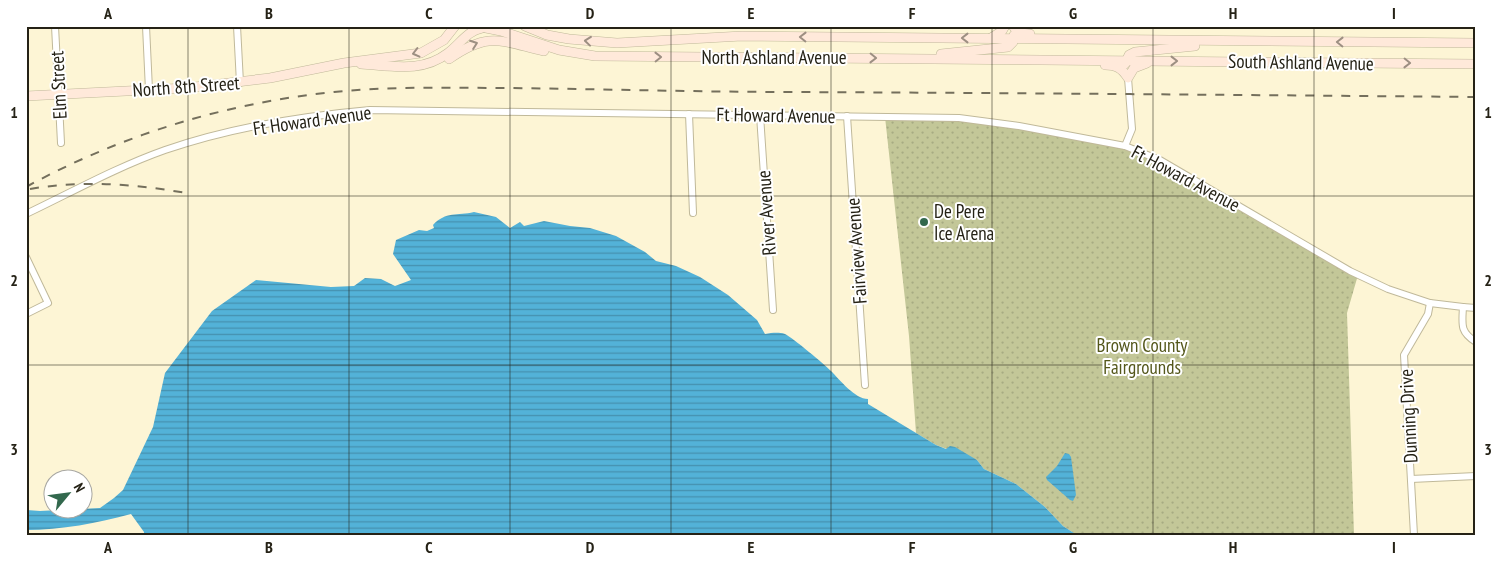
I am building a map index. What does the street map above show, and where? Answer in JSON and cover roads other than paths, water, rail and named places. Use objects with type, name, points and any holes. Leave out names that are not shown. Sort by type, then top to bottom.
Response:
[{"type":"main road","name":"North 8th Street","points":[[26,96],[240,83],[344,64],[421,53],[444,40],[455,26]]},
{"type":"main road","name":"North Ashland Avenue","points":[[525,26],[548,35],[569,39],[617,43],[742,36],[1128,40]]},
{"type":"main road","points":[[991,38],[1002,31],[1005,26]]},
{"type":"main road","points":[[916,58],[1001,49],[1011,45],[1014,39],[1013,26]]},
{"type":"main road","points":[[1013,26],[1019,33],[1026,34],[1169,35],[1192,40]]},
{"type":"main road","name":"North 8th Street","points":[[344,64],[411,67],[431,64],[451,51],[465,37],[484,27]]},
{"type":"main road","points":[[484,27],[559,50]]},
{"type":"main road","name":"North Ashland Avenue","points":[[431,64],[437,65],[473,44],[489,40],[512,43],[550,53],[559,50],[579,54],[609,56],[1126,60]]},
{"type":"main road","name":"South Ashland Avenue","points":[[1128,40],[1476,43]]},
{"type":"main road","points":[[1126,75],[1126,60],[1135,52],[1198,46],[1210,41]]},
{"type":"main road","points":[[977,59],[980,64],[1110,65],[1118,67],[1126,75]]},
{"type":"main road","name":"South Ashland Avenue","points":[[1126,60],[1476,64]]},
{"type":"main road","points":[[1126,75],[1137,66],[1157,61]]},
{"type":"street","name":"Elm Street","points":[[55,26],[61,143]]},
{"type":"street","points":[[146,26],[149,90]]},
{"type":"street","points":[[237,26],[240,83]]},
{"type":"street","points":[[1125,146],[1132,129],[1126,75]]},
{"type":"street","name":"Ft Howard Avenue","points":[[26,214],[137,161],[164,151],[225,134],[326,114],[370,110],[959,118],[1019,126],[1125,146],[1160,160],[1350,271],[1388,289],[1430,304],[1476,308]]},
{"type":"street","points":[[689,114],[693,213]]},
{"type":"street","name":"River Avenue","points":[[760,115],[773,310]]},
{"type":"street","name":"Fairview Avenue","points":[[847,116],[865,385]]},
{"type":"street","points":[[26,257],[48,303],[26,314]]},
{"type":"street","name":"Dunning Drive","points":[[1414,535],[1404,355],[1428,314],[1430,304]]},
{"type":"street","points":[[1463,307],[1463,331],[1476,342]]},
{"type":"street","points":[[1411,479],[1476,476]]},
{"type":"water","points":[[474,212],[496,217],[510,228],[520,222],[524,226],[544,221],[590,228],[616,236],[645,252],[656,261],[676,266],[700,277],[728,295],[757,320],[765,334],[780,333],[789,336],[831,371],[853,393],[868,399],[868,404],[936,445],[946,449],[950,446],[955,447],[977,460],[984,469],[1016,484],[1045,507],[1063,526],[1077,535],[144,535],[144,532],[131,514],[53,529],[26,530],[26,510],[42,511],[42,518],[92,518],[92,508],[100,508],[123,490],[153,427],[165,373],[212,311],[256,280],[331,287],[354,286],[365,278],[381,279],[395,286],[411,280],[393,254],[396,240],[419,230],[427,231],[434,228],[433,225],[447,216]]},
{"type":"water","points":[[1065,453],[1071,457],[1076,495],[1073,501],[1047,480],[1046,477],[1057,466]]},
{"type":"railway","points":[[26,187],[62,168],[99,152],[175,124],[254,104],[356,90],[511,88],[756,92],[1476,97]]},
{"type":"railway","points":[[30,189],[49,186],[108,184],[186,193]]},
{"type":"place","name":"De Pere Ice Arena","points":[[924,222]]},
{"type":"park label","name":"Brown County Fairgrounds","points":[[1142,356]]}]
